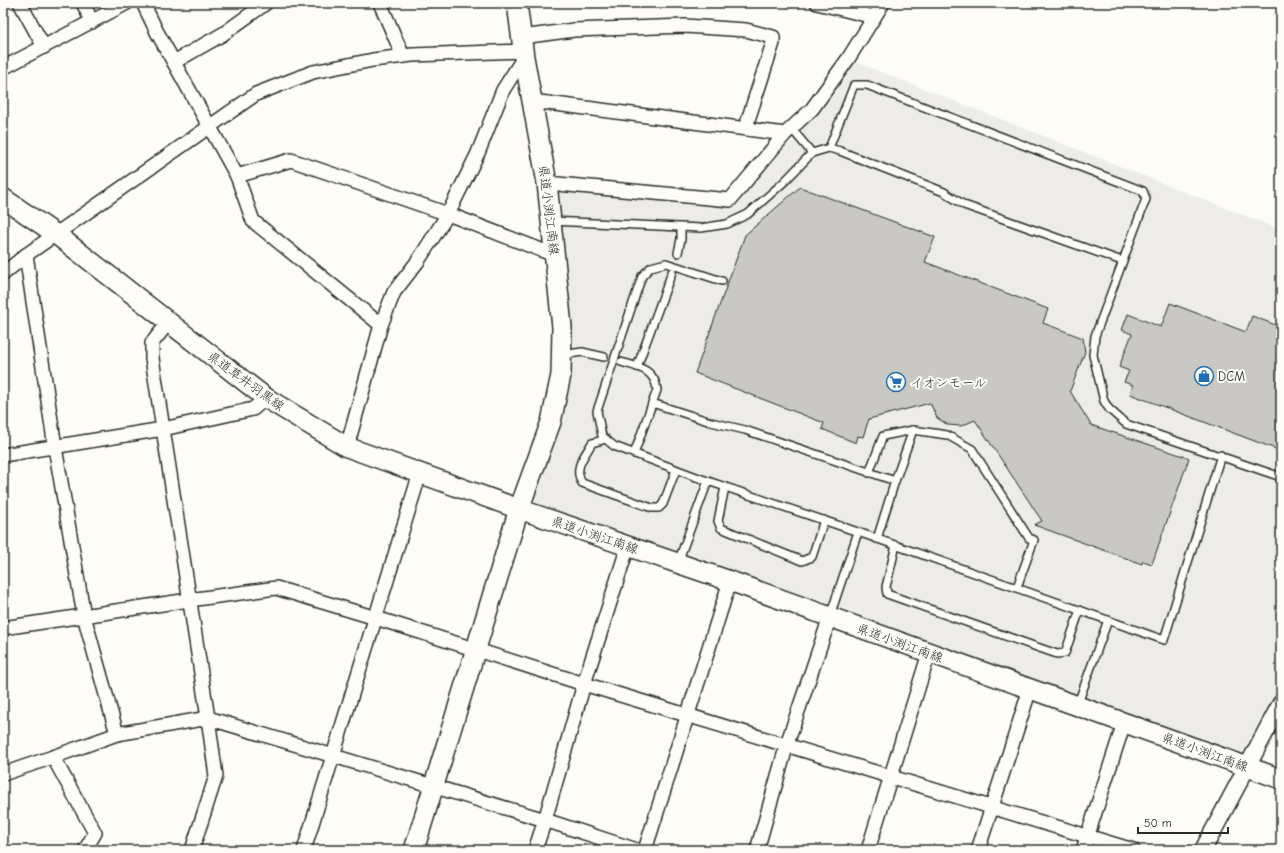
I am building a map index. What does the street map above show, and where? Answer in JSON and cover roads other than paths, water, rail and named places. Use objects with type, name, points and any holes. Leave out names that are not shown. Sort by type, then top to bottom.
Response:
[{"type":"main road","name":"県道小渕江南線","points":[[414,850],[519,509],[551,422],[561,375],[562,327],[547,183],[523,48],[517,3]]},
{"type":"main road","name":"県道草井羽黒線","points":[[3,198],[57,235],[266,398],[347,447],[519,509]]},
{"type":"main road","name":"県道小渕江南線","points":[[519,509],[830,616],[1281,779]]},
{"type":"street","points":[[20,3],[44,46]]},
{"type":"street","points":[[83,3],[92,22]]},
{"type":"street","points":[[3,68],[127,3]]},
{"type":"street","points":[[143,3],[157,32],[236,176],[253,221],[381,325]]},
{"type":"street","points":[[174,62],[223,34],[266,3]]},
{"type":"street","points":[[380,3],[403,56]]},
{"type":"street","points":[[817,3],[874,17]]},
{"type":"street","points":[[547,183],[730,200],[788,131],[812,109],[848,59],[883,3]]},
{"type":"street","points":[[3,274],[26,255],[57,235],[256,94],[313,72],[338,66],[403,56],[523,48],[574,30],[685,26],[746,30],[773,37],[773,42],[748,120],[748,128]]},
{"type":"street","points":[[347,447],[381,325],[394,292],[418,261],[448,214],[478,153],[503,90],[523,48]]},
{"type":"street","points":[[532,101],[748,128],[788,131]]},
{"type":"street","points":[[236,176],[291,160],[448,214],[554,255]]},
{"type":"street","points":[[26,255],[55,447],[84,616],[117,734]]},
{"type":"street","points":[[168,323],[152,343],[152,358],[216,776],[192,850]]},
{"type":"street","points":[[3,455],[163,430],[253,409],[266,398]]},
{"type":"street","points":[[304,850],[420,473]]},
{"type":"street","points":[[535,850],[584,684],[628,546]]},
{"type":"street","points":[[645,850],[730,581]]},
{"type":"street","points":[[3,628],[276,588],[477,649],[584,684],[688,714],[890,777],[1133,850]]},
{"type":"street","points":[[757,850],[787,744],[830,616]]},
{"type":"street","points":[[868,850],[929,653]]},
{"type":"street","points":[[978,850],[1030,689]]},
{"type":"street","points":[[1203,850],[1281,703]]},
{"type":"street","points":[[3,774],[117,734],[208,718],[545,820],[636,850]]},
{"type":"street","points":[[1083,850],[1124,723]]},
{"type":"street","points":[[54,757],[95,833],[85,850]]},
{"type":"lane","points":[[829,148],[854,85],[866,85],[1143,191],[1146,199],[1095,336],[1093,354],[1104,401],[1109,409],[1126,424],[1281,476]]},
{"type":"lane","points":[[788,131],[812,153]]},
{"type":"lane","points":[[551,221],[681,228],[701,228],[726,224],[748,214],[785,181],[812,153],[829,148],[944,192],[964,205],[1122,261]]},
{"type":"lane","points":[[678,253],[681,239],[681,228]]},
{"type":"lane","points":[[722,281],[666,263],[651,267],[642,276],[597,411],[602,436],[614,446],[676,470],[1017,587],[1164,640],[1221,455]]},
{"type":"lane","points":[[637,367],[672,272]]},
{"type":"lane","points":[[562,355],[582,352],[604,357]]},
{"type":"lane","points":[[621,362],[637,367],[651,374],[656,382],[657,390],[634,454]]},
{"type":"lane","points":[[652,403],[711,422],[744,430],[895,481]]},
{"type":"lane","points":[[869,473],[883,436],[913,430],[947,435],[972,449],[1030,538],[1034,540],[1017,587]]},
{"type":"lane","points":[[877,539],[913,430]]},
{"type":"lane","points":[[606,439],[592,443],[579,466],[578,476],[582,483],[652,508],[659,508],[663,504],[676,470]]},
{"type":"lane","points":[[677,563],[708,481]]},
{"type":"lane","points":[[725,487],[718,521],[721,528],[802,561],[812,557],[824,520]]},
{"type":"lane","points":[[830,616],[858,532]]},
{"type":"lane","points":[[896,545],[886,587],[887,594],[1057,654],[1065,653],[1080,610]]},
{"type":"lane","points":[[1077,706],[1108,620]]},
{"type":"place","name":"DCM","points":[[1204,376]]},
{"type":"place","name":"イオンモール","points":[[896,382]]}]
